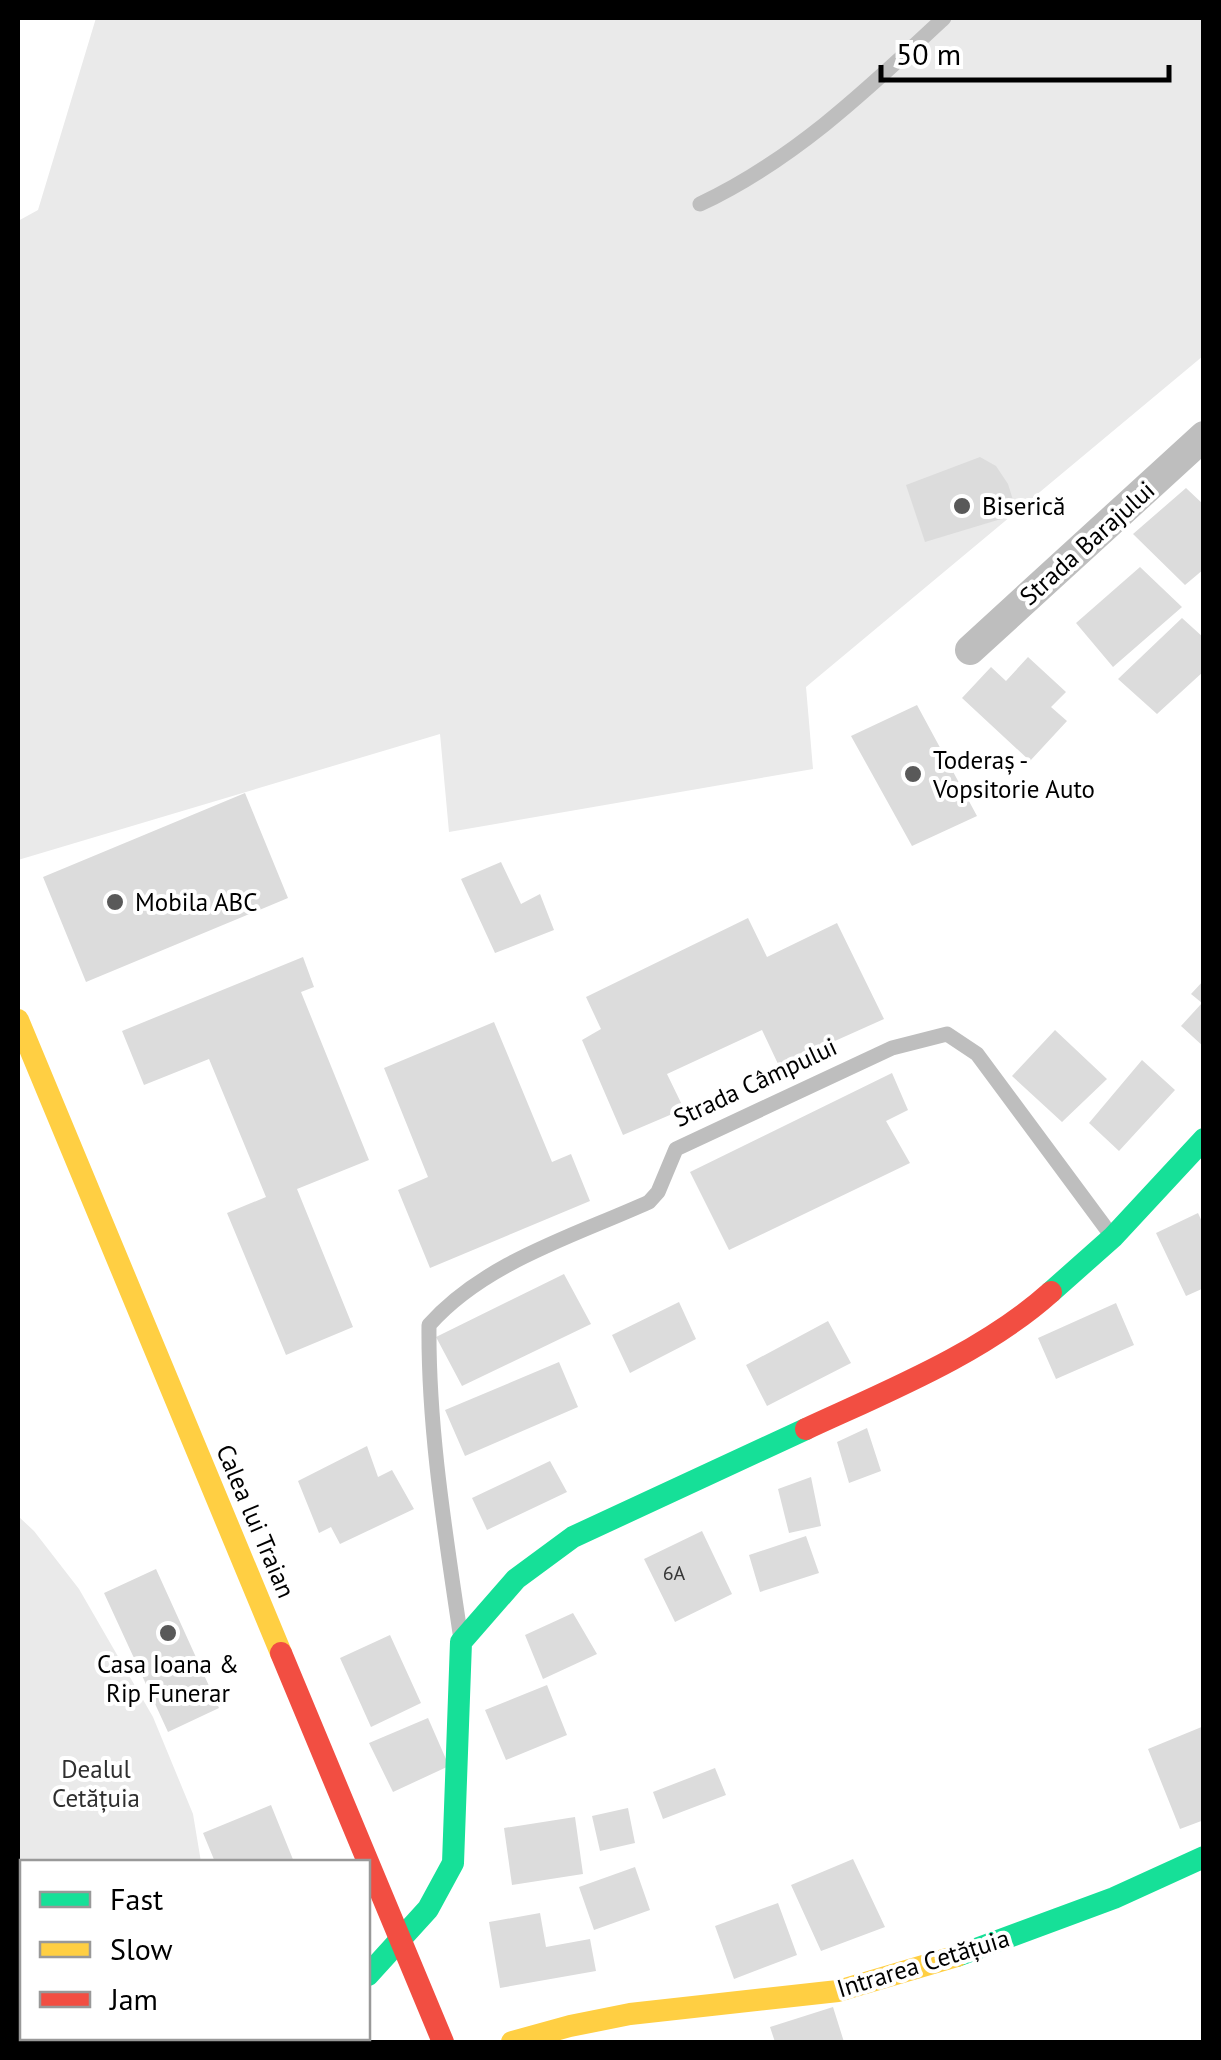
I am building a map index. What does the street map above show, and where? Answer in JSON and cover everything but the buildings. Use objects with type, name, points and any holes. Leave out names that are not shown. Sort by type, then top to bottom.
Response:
[{"type":"street","name":"Strada Barajului","points":[[970,650],[1204,436]]},
{"type":"street","name":"Calea lui Traian","points":[[18,1020],[368,1860]]},
{"type":"street","points":[[461,1642],[516,1579],[573,1537],[921,1376],[1030,1310],[1113,1237],[1204,1138]]},
{"type":"street","name":"Strada Câmpului","points":[[400,1937],[434,1905],[446,1886],[453,1863],[461,1642]]},
{"type":"street","name":"Intrarea Cetățuia","points":[[512,2042],[596,2021],[810,1996],[866,1985],[1078,1912],[1204,1857]]},
{"type":"street","name":"Calea lui Traian","points":[[370,1865],[444,2042]]},
{"type":"street","points":[[370,1973],[400,1937]]},
{"type":"lane","points":[[700,204],[746,183],[848,107],[944,18]]},
{"type":"lane","name":"Strada Câmpului","points":[[461,1642],[440,1494],[428,1370],[429,1325],[449,1302],[484,1276],[650,1202],[676,1149],[918,1039],[947,1034],[977,1054],[1113,1237]]},
{"type":"green space","points":[[96,18],[1203,18],[1203,356],[806,687],[813,769],[449,832],[440,734],[18,860],[18,221],[38,210]]},
{"type":"green space","name":"Dealul Cetățuia","points":[[18,1516],[79,1589],[153,1717],[193,1814],[201,1860],[20,1860],[20,2040],[212,2040],[18,2042]]},
{"type":"traffic: fast","points":[[1051,1292],[1113,1237],[1204,1139]]},
{"type":"traffic: fast","points":[[370,1973],[428,1909],[453,1863],[461,1642],[516,1579],[573,1537],[806,1429]]},
{"type":"traffic: fast","points":[[957,1956],[1114,1898],[1204,1857]]},
{"type":"traffic: slow","points":[[18,1020],[281,1653]]},
{"type":"traffic: slow","points":[[512,2042],[630,2014],[838,1991],[957,1956]]},
{"type":"traffic: jam","points":[[806,1429],[965,1352],[1051,1292]]},
{"type":"traffic: jam","points":[[281,1653],[367,1860]]},
{"type":"traffic: jam","points":[[370,1867],[443,2042]]},
{"type":"place","name":"Biserică","points":[[962,506]]},
{"type":"place","name":"Toderaș - Vopsitorie Auto","points":[[913,774]]},
{"type":"place","name":"Mobila ABC","points":[[115,902]]},
{"type":"place","name":"Casa Ioana & Rip Funerar","points":[[168,1633]]}]
